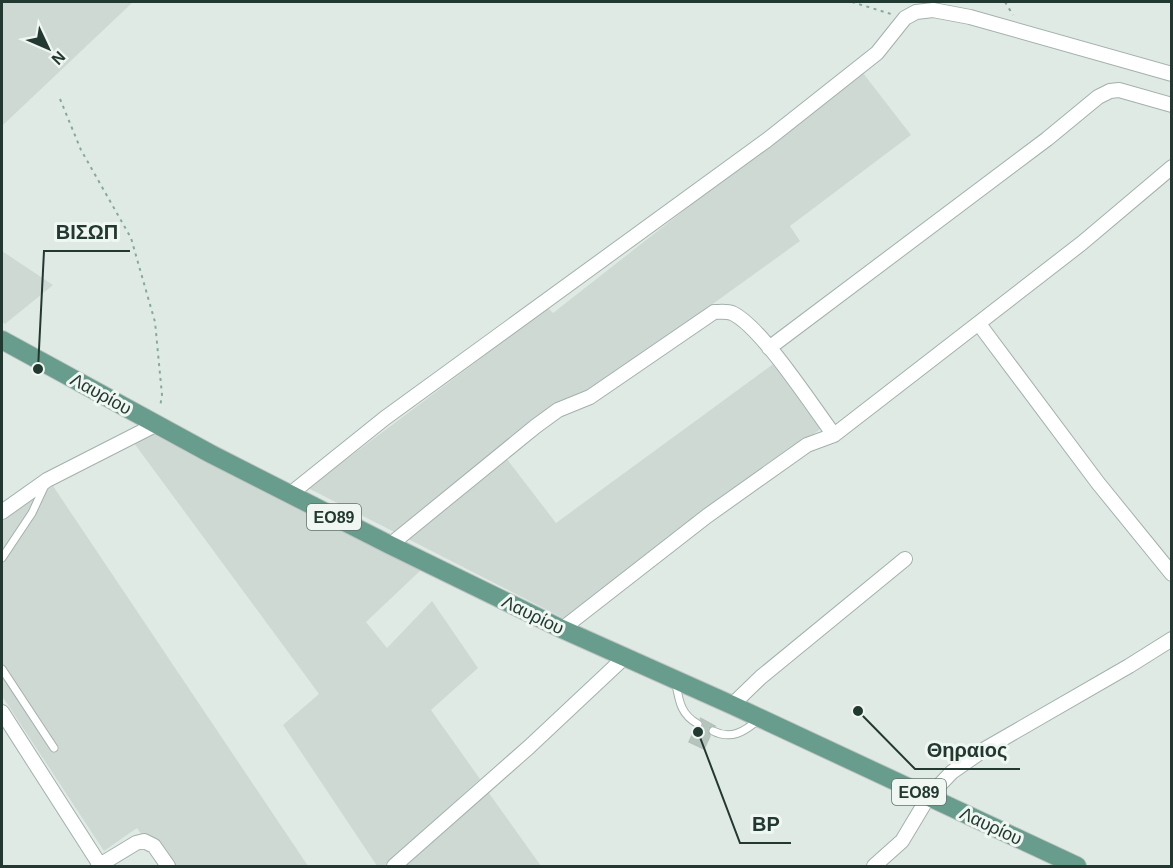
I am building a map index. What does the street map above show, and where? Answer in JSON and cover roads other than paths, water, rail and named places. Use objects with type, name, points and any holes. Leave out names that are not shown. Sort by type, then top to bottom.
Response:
[{"type":"main road","name":"Λαυρίου","points":[[2,340],[289,495],[390,545],[562,629],[761,718],[1077,867]]},
{"type":"street","points":[[289,495],[385,418],[767,140],[877,53],[905,18],[916,12],[933,10],[970,17],[1172,74]]},
{"type":"street","points":[[769,348],[1047,139],[1098,97],[1110,91],[1119,90],[1172,105]]},
{"type":"street","points":[[562,629],[716,510],[807,445],[834,435],[1082,243],[1172,167]]},
{"type":"street","points":[[390,545],[558,410],[590,397],[714,312],[730,312],[748,323],[834,435]]},
{"type":"street","points":[[979,324],[1098,483],[1172,574]]},
{"type":"street","points":[[2,512],[48,480],[157,424]]},
{"type":"street","points":[[732,705],[761,677],[905,559]]},
{"type":"street","points":[[874,867],[902,841],[929,796],[952,772],[985,749],[1130,666],[1172,639]]},
{"type":"street","points":[[394,867],[529,747],[626,656]]},
{"type":"street","points":[[2,712],[99,866],[136,843],[144,841],[154,846],[168,867]]},
{"type":"lane","points":[[2,558],[32,513],[48,480]]},
{"type":"lane","points":[[2,669],[54,748]]},
{"type":"lane","points":[[675,679],[680,705],[691,720],[698,724]]},
{"type":"lane","points":[[713,731],[728,736],[736,734],[749,728],[761,718]]},
{"type":"place","name":"ΒΙΣΩΠ","points":[[38,369]]},
{"type":"place","name":"Θηραιος","points":[[858,711]]},
{"type":"place","name":"BP","points":[[698,732]]}]
